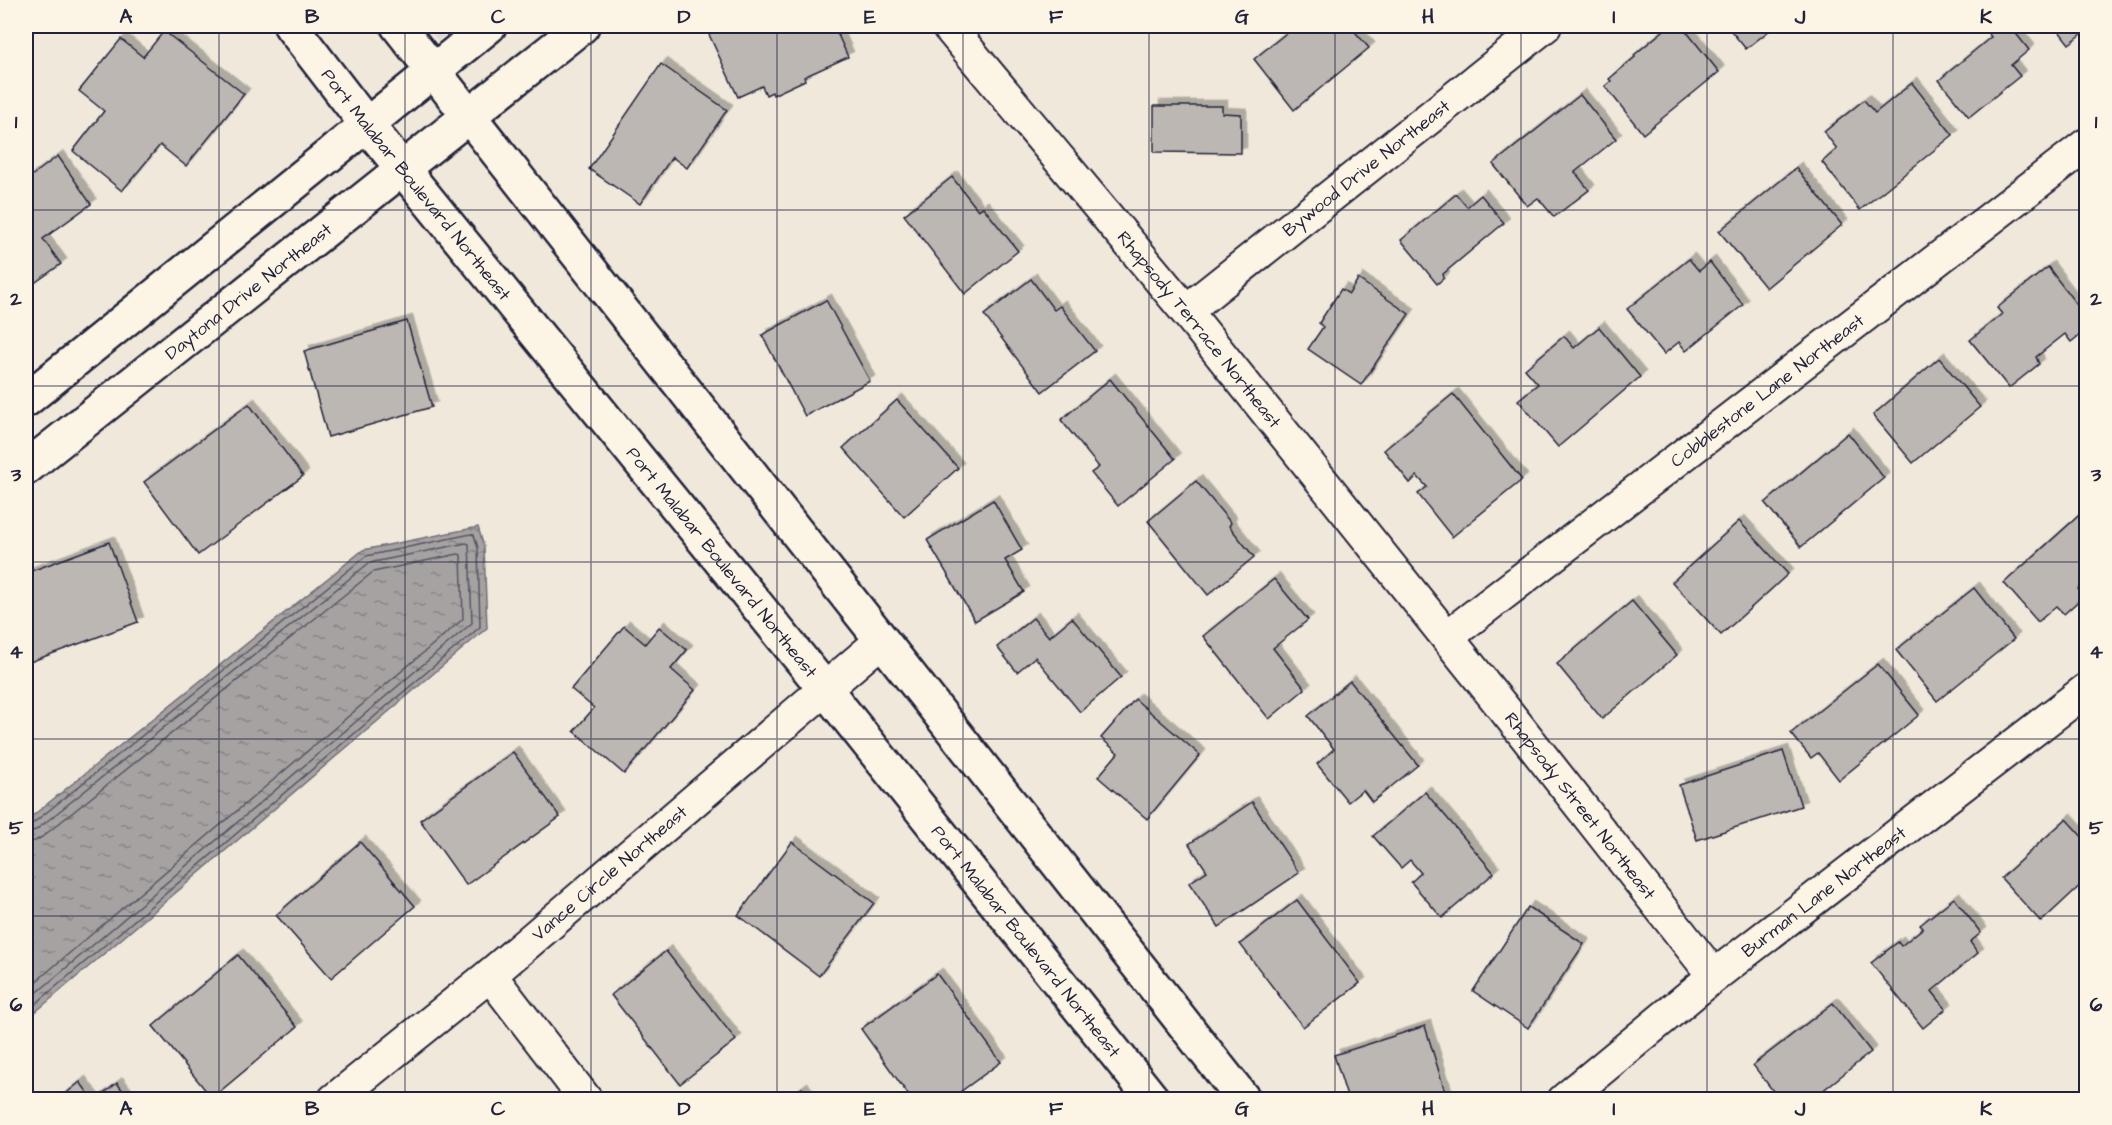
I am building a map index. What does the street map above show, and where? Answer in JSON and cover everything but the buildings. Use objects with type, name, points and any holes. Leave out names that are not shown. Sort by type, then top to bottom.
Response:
[{"type":"street","name":"Port Malabar Boulevard Northeast","points":[[291,26],[402,169],[825,689],[1153,1100]]},
{"type":"street","points":[[398,26],[1244,1100]]},
{"type":"street","points":[[26,400],[489,26]]},
{"type":"street","name":"Daytona Drive Northeast","points":[[26,468],[582,26]]},
{"type":"street","name":"Rhapsody Terrace Northeast","points":[[948,26],[1186,311],[1447,637]]},
{"type":"street","name":"Bywood Drive Northeast","points":[[1186,311],[1545,26]]},
{"type":"street","name":"Cobblestone Lane Northeast","points":[[1447,637],[2086,145]]},
{"type":"street","name":"Rhapsody Street Northeast","points":[[1447,637],[1714,975]]},
{"type":"street","name":"Vance Circle Northeast","points":[[334,1100],[490,975],[881,641]]},
{"type":"street","name":"Burman Lane Northeast","points":[[1564,1100],[1714,975],[2086,690]]},
{"type":"street","points":[[490,975],[586,1100]]},
{"type":"shaded area","points":[[425,26],[456,26],[438,40]]},
{"type":"water","points":[[478,527],[484,547],[487,628],[26,1020],[26,821],[363,550]]}]
